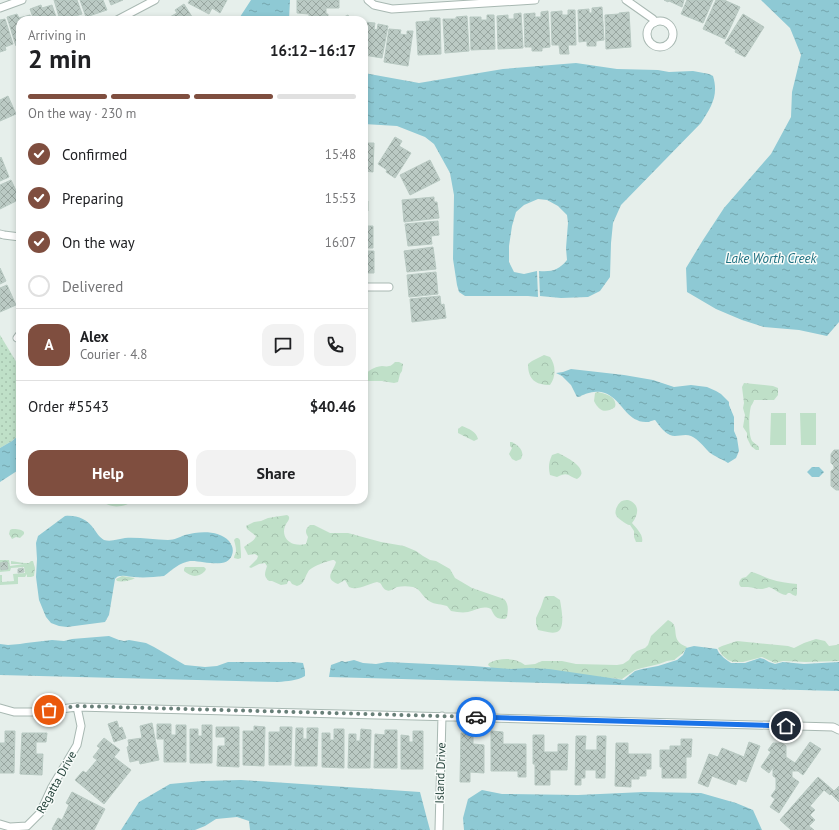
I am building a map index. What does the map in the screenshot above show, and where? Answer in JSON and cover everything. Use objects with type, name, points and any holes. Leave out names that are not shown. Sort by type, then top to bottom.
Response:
[{"type":"street","points":[[0,8],[22,0]]},
{"type":"street","points":[[125,16],[155,0]]},
{"type":"street","points":[[368,0],[374,5],[392,9],[535,0]]},
{"type":"street","points":[[626,0],[654,22]]},
{"type":"street","points":[[0,234],[16,236]]},
{"type":"street","points":[[368,287],[389,287]]},
{"type":"street","points":[[0,708],[14,712],[36,712],[77,706],[833,727],[839,730]]},
{"type":"street","name":"Regatta Drive","points":[[0,824],[10,827],[26,826],[40,814],[52,787],[77,745],[81,726],[77,706]]},
{"type":"street","name":"Island Drive","points":[[439,830],[442,716]]},
{"type":"green space","points":[[0,335],[16,361],[16,438],[0,448]]},
{"type":"green space","points":[[544,355],[550,357],[554,367],[554,375],[550,385],[540,384],[533,380],[528,369],[528,364]]},
{"type":"green space","points":[[395,362],[403,364],[398,382],[368,381],[368,372],[373,368],[392,365]]},
{"type":"green space","points":[[744,383],[773,386],[778,388],[778,395],[774,400],[754,400],[751,406],[749,429],[752,441],[759,447],[759,450],[756,450],[751,446],[747,438],[747,433],[743,427],[745,415],[743,408],[744,403],[742,387]]},
{"type":"green space","points":[[595,393],[604,393],[613,398],[615,401],[615,407],[605,411],[600,409],[594,401]]},
{"type":"green space","points":[[771,413],[786,413],[786,445],[770,445]]},
{"type":"green space","points":[[800,413],[816,413],[816,445],[801,445]]},
{"type":"green space","points":[[462,426],[474,432],[478,439],[474,441],[458,433],[458,429]]},
{"type":"green space","points":[[510,442],[521,449],[521,459],[516,461],[512,459],[509,454],[512,448],[510,446]]},
{"type":"green space","points":[[558,453],[571,460],[579,468],[581,475],[577,479],[566,474],[557,477],[550,475],[549,467],[552,455]]},
{"type":"green space","points":[[628,500],[635,504],[637,510],[636,516],[632,523],[641,534],[642,542],[636,542],[634,531],[630,525],[622,521],[616,515],[616,509],[619,503]]},
{"type":"green space","points":[[106,504],[128,504],[122,506]]},
{"type":"green space","points":[[287,515],[289,518],[284,529],[284,535],[291,543],[298,545],[306,544],[308,537],[306,529],[310,525],[314,525],[330,533],[348,533],[381,542],[404,546],[450,569],[455,578],[472,588],[504,599],[508,610],[507,617],[505,619],[500,619],[495,616],[491,609],[488,608],[480,608],[466,612],[451,611],[447,606],[429,601],[416,588],[413,587],[397,587],[389,591],[377,582],[356,588],[349,587],[345,580],[338,584],[330,577],[336,562],[334,560],[324,562],[309,570],[303,582],[297,586],[292,584],[290,581],[288,581],[287,584],[281,585],[269,581],[265,576],[267,566],[265,563],[251,568],[249,567],[258,556],[255,554],[248,555],[244,547],[256,536],[247,529],[246,526],[268,518]]},
{"type":"green space","points":[[10,530],[22,530],[24,534],[20,538],[16,537],[12,539],[9,534]]},
{"type":"green space","points":[[236,538],[240,540],[241,558],[238,559],[234,558],[236,547],[234,540]]},
{"type":"green space","points":[[0,560],[9,560],[10,566],[24,564],[11,564],[11,561],[29,563],[33,561],[35,568],[34,576],[27,577],[27,574],[25,577],[18,577],[18,584],[0,585],[0,575],[2,575],[2,582],[14,581],[13,574],[25,573],[24,567],[11,568],[10,571],[0,572]]},
{"type":"green space","points":[[185,567],[204,567],[206,569],[200,575],[194,576],[189,575],[184,571]]},
{"type":"green space","points":[[751,572],[777,581],[797,584],[796,596],[790,593],[786,595],[779,593],[769,587],[761,589],[741,587],[739,584],[740,580]]},
{"type":"green space","points":[[122,576],[135,578],[126,581],[117,581],[116,579]]},
{"type":"green space","points":[[546,596],[554,596],[560,600],[562,622],[560,630],[555,633],[538,630],[536,624],[536,618]]},
{"type":"green space","points":[[668,620],[674,624],[678,641],[687,647],[683,653],[674,660],[635,670],[622,679],[494,670],[488,665],[493,661],[503,659],[521,662],[525,665],[535,664],[542,661],[562,661],[576,664],[623,664],[637,651],[645,648],[648,645],[651,636]]},
{"type":"green space","points":[[816,639],[825,641],[829,646],[839,644],[839,661],[783,661],[775,663],[762,657],[743,662],[733,662],[722,655],[718,648],[737,641],[788,646],[794,648]]},
{"type":"water","points":[[251,0],[290,0],[289,16],[241,16]]},
{"type":"water","name":"Lake Worth Creek","points":[[761,0],[839,0],[839,322],[827,336],[799,330],[764,327],[716,309],[687,292],[686,268],[724,208],[771,154],[791,117],[792,92],[801,55],[790,28]]},
{"type":"water","points":[[576,63],[617,69],[658,70],[669,72],[693,71],[713,76],[715,90],[713,101],[701,123],[621,205],[613,223],[610,277],[600,291],[588,297],[561,298],[540,296],[539,271],[555,270],[567,260],[566,248],[568,223],[567,215],[558,206],[547,200],[538,199],[524,205],[516,212],[509,246],[509,262],[514,272],[524,274],[537,271],[538,297],[465,296],[459,292],[453,259],[454,195],[450,173],[434,144],[425,137],[397,126],[368,124],[368,74],[419,83],[503,69]]},
{"type":"water","points":[[571,369],[653,380],[674,387],[691,385],[707,387],[716,391],[729,402],[734,417],[734,431],[737,438],[739,451],[736,458],[728,463],[711,454],[699,441],[691,436],[670,435],[663,430],[655,420],[649,422],[638,421],[628,414],[612,397],[607,394],[594,392],[577,397],[571,385],[562,376],[556,373]]},
{"type":"water","points":[[16,438],[16,472],[0,482],[0,448]]},
{"type":"water","points":[[812,467],[819,467],[824,472],[819,477],[812,477],[807,472]]},
{"type":"water","points":[[65,516],[74,516],[85,520],[101,538],[107,541],[125,538],[170,540],[196,533],[214,533],[225,537],[229,541],[233,553],[229,560],[220,563],[195,561],[186,562],[179,565],[164,576],[118,576],[115,579],[109,615],[105,622],[67,627],[59,626],[51,623],[46,617],[39,600],[36,577],[36,543],[38,536]]},
{"type":"water","points":[[109,636],[124,641],[129,640],[146,643],[185,665],[205,667],[217,666],[228,662],[293,662],[303,663],[305,676],[295,680],[278,682],[0,675],[0,644],[8,645],[52,640],[64,641]]},
{"type":"water","points":[[694,646],[717,649],[724,658],[731,663],[745,663],[760,658],[775,664],[783,662],[804,664],[839,662],[839,691],[329,677],[331,665],[342,661],[345,662],[354,660],[363,663],[376,664],[387,662],[511,669],[549,669],[624,680],[635,671],[677,660],[683,655],[686,648]]},
{"type":"water","points":[[241,780],[420,792],[430,830],[250,830],[249,821],[237,817],[216,819],[195,830],[121,830],[139,802],[170,784]]},
{"type":"water","points":[[482,790],[502,794],[578,795],[644,792],[701,793],[736,803],[753,810],[762,830],[464,830],[463,818],[468,799]]},
{"type":"building","points":[[54,0],[77,0],[82,14],[75,16],[59,16]]},
{"type":"building","points":[[80,0],[103,0],[107,10],[86,16]]},
{"type":"building","points":[[109,0],[123,0],[111,5]]},
{"type":"building","points":[[190,0],[227,0],[220,13],[212,8],[209,14],[188,3]]},
{"type":"building","points":[[297,0],[339,0],[339,8],[326,8],[326,14],[328,14],[328,16],[309,16],[309,14],[297,13]]},
{"type":"building","points":[[664,0],[684,0],[682,7]]},
{"type":"building","points":[[687,0],[713,0],[703,23],[681,14]]},
{"type":"building","points":[[716,0],[724,0],[740,7],[725,39],[703,29]]},
{"type":"building","points":[[184,4],[192,16],[172,16],[177,13],[175,10]]},
{"type":"building","points":[[41,5],[42,8],[52,5],[56,16],[33,16],[30,9]]},
{"type":"building","points":[[602,7],[604,40],[596,41],[596,46],[587,46],[587,41],[579,42],[578,10],[589,9],[589,13],[592,13],[592,8]]},
{"type":"building","points":[[568,10],[575,10],[576,45],[568,45],[569,54],[560,54],[559,45],[552,45],[551,12],[562,11],[562,15],[568,15]]},
{"type":"building","points":[[548,11],[550,47],[542,48],[542,51],[532,51],[532,47],[525,47],[524,14],[535,13],[535,17],[541,17],[541,12]]},
{"type":"building","points":[[629,12],[631,47],[606,49],[605,15]]},
{"type":"building","points":[[521,13],[523,48],[498,49],[497,16],[508,15],[508,19],[514,19],[514,14]]},
{"type":"building","points":[[17,14],[18,16],[16,16],[16,46],[7,17]]},
{"type":"building","points":[[743,14],[764,27],[745,57],[735,52],[736,50],[725,43]]},
{"type":"building","points":[[487,15],[494,15],[495,49],[471,50],[470,17],[481,17],[481,20],[487,20]]},
{"type":"building","points":[[467,16],[469,51],[445,53],[443,19],[456,19],[456,17]]},
{"type":"building","points":[[430,18],[440,18],[441,54],[418,55],[416,22],[430,21]]},
{"type":"building","points":[[5,19],[13,44],[5,47],[6,50],[0,52],[0,20]]},
{"type":"building","points":[[368,22],[375,23],[374,29],[377,30],[378,24],[388,26],[382,58],[368,56]]},
{"type":"building","points":[[389,29],[401,30],[400,34],[407,35],[407,31],[413,31],[408,66],[384,62]]},
{"type":"building","points":[[8,96],[16,114],[0,121],[0,100]]},
{"type":"building","points":[[395,137],[402,141],[399,146],[411,153],[395,178],[378,164]]},
{"type":"building","points":[[368,143],[374,143],[373,172],[368,171]]},
{"type":"building","points":[[1,157],[9,177],[0,181],[0,158]]},
{"type":"building","points":[[430,160],[440,180],[410,195],[400,175]]},
{"type":"building","points":[[11,180],[16,191],[16,201],[0,209],[0,185]]},
{"type":"building","points":[[434,197],[434,202],[437,202],[439,218],[404,222],[402,200]]},
{"type":"building","points":[[438,221],[439,235],[431,236],[432,244],[408,246],[405,224]]},
{"type":"building","points":[[368,226],[373,226],[373,248],[368,248]]},
{"type":"building","points":[[433,247],[436,269],[407,272],[404,251]]},
{"type":"building","points":[[368,251],[374,251],[374,273],[368,273]]},
{"type":"building","points":[[0,268],[6,281],[0,284]]},
{"type":"building","points":[[436,272],[438,294],[409,297],[407,275]]},
{"type":"building","points":[[7,285],[16,305],[0,312],[0,288]]},
{"type":"building","points":[[440,296],[441,305],[444,304],[446,318],[412,322],[410,299]]},
{"type":"building","points":[[834,450],[839,450],[839,490],[836,490],[831,486],[831,471],[834,469],[834,466],[831,463],[831,454]]},
{"type":"building","points":[[7,562],[8,569],[1,570],[0,563]]},
{"type":"building","points":[[23,568],[24,572],[18,573],[18,569]]},
{"type":"building","points":[[117,721],[119,728],[122,727],[126,738],[114,742],[108,724]]},
{"type":"building","points":[[152,723],[159,760],[140,764],[139,760],[130,762],[127,747],[129,746],[128,740],[142,738],[140,726]]},
{"type":"building","points":[[157,724],[171,724],[171,735],[176,735],[176,725],[186,725],[186,762],[164,762],[164,739],[157,739]]},
{"type":"building","points":[[202,725],[212,725],[212,763],[190,763],[190,729],[198,729],[198,736],[202,736]]},
{"type":"building","points":[[254,726],[265,727],[264,766],[243,765],[243,731],[254,731]]},
{"type":"building","points":[[216,727],[239,727],[239,767],[217,766],[218,746],[225,746],[225,737],[216,737]]},
{"type":"building","points":[[280,727],[292,727],[291,765],[269,765],[269,732],[280,732]]},
{"type":"building","points":[[296,728],[303,728],[303,739],[307,739],[307,728],[318,728],[317,766],[295,766]]},
{"type":"building","points":[[334,729],[344,729],[344,768],[322,767],[322,733],[330,733],[330,740],[334,740]]},
{"type":"building","points":[[361,729],[371,730],[370,768],[348,768],[349,734],[356,734],[356,741],[360,741]]},
{"type":"building","points":[[385,730],[397,730],[397,768],[374,768],[375,734],[385,735]]},
{"type":"building","points":[[5,731],[15,731],[14,773],[0,773],[0,743],[5,743]]},
{"type":"building","points":[[413,731],[423,731],[423,769],[401,769],[401,735],[409,736],[409,742],[413,742]]},
{"type":"building","points":[[491,731],[503,732],[503,744],[526,744],[526,777],[518,777],[518,771],[491,771]]},
{"type":"building","points":[[22,733],[47,733],[46,742],[36,742],[36,754],[43,754],[42,775],[20,774]]},
{"type":"building","points":[[461,733],[473,733],[473,744],[484,745],[484,773],[470,772],[470,782],[460,782]]},
{"type":"building","points":[[533,735],[544,735],[544,752],[558,752],[558,744],[568,744],[567,770],[550,770],[550,785],[535,785]]},
{"type":"building","points":[[576,736],[586,736],[585,750],[597,750],[597,736],[606,736],[605,778],[596,778],[596,770],[585,770],[585,778],[581,778],[581,785],[575,785]]},
{"type":"building","points":[[104,738],[120,750],[114,757],[131,770],[104,804],[75,780],[83,771],[86,773],[97,760],[93,757],[100,748],[97,746]]},
{"type":"building","points":[[681,739],[692,739],[691,757],[686,757],[686,778],[662,778],[662,767],[660,767],[660,750],[670,750],[670,746],[681,746]]},
{"type":"building","points":[[749,742],[760,746],[746,782],[738,779],[736,785],[712,776],[708,787],[698,783],[709,754],[718,757],[722,748],[744,757]]},
{"type":"building","points":[[810,742],[821,749],[803,775],[798,771],[792,771],[792,777],[799,782],[779,813],[770,807],[775,799],[771,796],[776,789],[776,778],[773,776],[773,767],[769,773],[761,767],[771,752],[768,750],[773,743],[782,743],[786,746],[786,757],[795,763]]},
{"type":"building","points":[[616,743],[628,743],[628,754],[651,754],[651,769],[646,769],[646,776],[639,776],[639,779],[631,779],[631,787],[615,786]]},
{"type":"building","points":[[818,777],[834,791],[839,786],[839,802],[831,794],[830,795],[824,790],[810,806],[815,810],[810,815],[815,820],[809,826],[814,830],[791,830],[780,820]]},
{"type":"building","points":[[72,792],[105,809],[94,830],[52,829],[58,818],[62,820],[69,805],[66,803]]},
{"type":"way so far","points":[[49,710],[77,706],[476,717]]},
{"type":"route","points":[[476,717],[786,726]]}]
